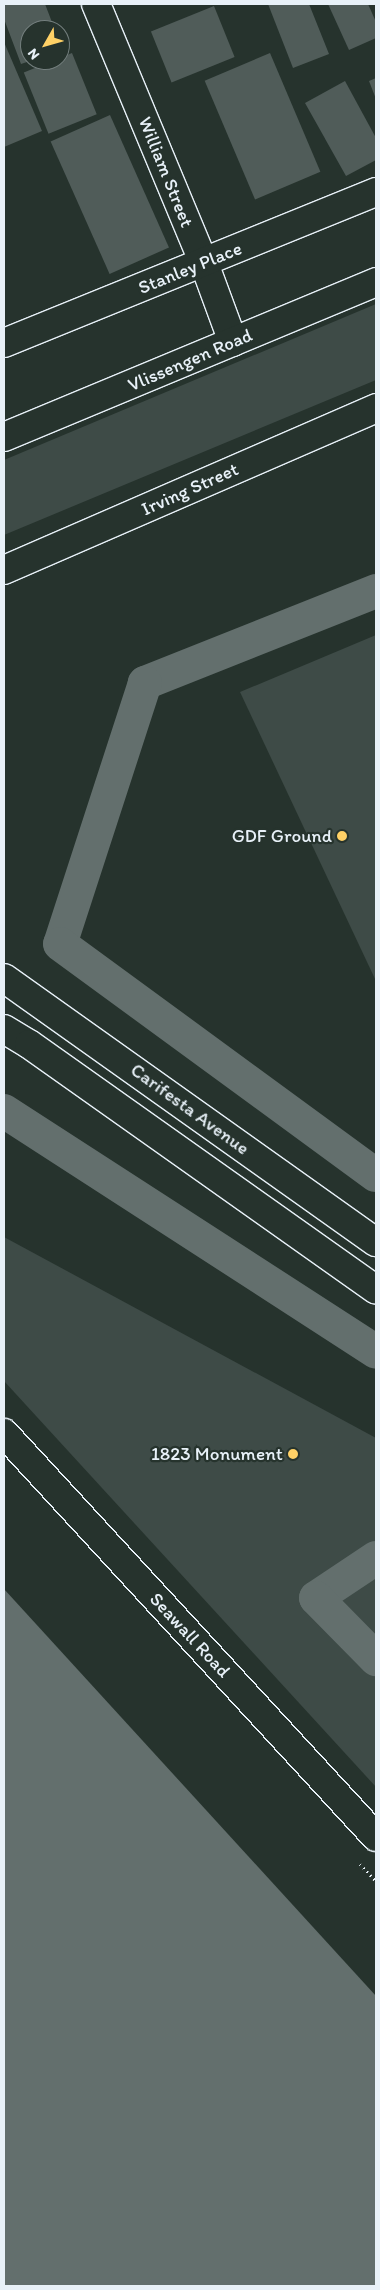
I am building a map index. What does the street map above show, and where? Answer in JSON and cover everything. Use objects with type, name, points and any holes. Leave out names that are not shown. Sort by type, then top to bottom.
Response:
[{"type":"main road","name":"William Street","points":[[96,4],[206,269],[232,337]]},
{"type":"main road","name":"Stanley Place","points":[[4,343],[206,269],[376,192]]},
{"type":"main road","name":"Vlissengen Road","points":[[4,437],[232,337],[376,282]]},
{"type":"main road","name":"Irving Street","points":[[4,570],[376,408]]},
{"type":"main road","name":"Carifesta Avenue","points":[[4,978],[376,1242]]},
{"type":"main road","name":"Carifesta Avenue","points":[[4,1029],[37,1050],[376,1290]]},
{"type":"main road","name":"Seawall Road","points":[[4,1433],[376,1838]]},
{"type":"shaded area","points":[[376,304],[376,380],[4,535],[4,460]]},
{"type":"shaded area","name":"GDF Ground","points":[[376,635],[376,981],[240,692]]},
{"type":"shaded area","points":[[4,1237],[376,1438],[376,1787],[4,1381]]},
{"type":"shaded area","points":[[4,1589],[376,1996],[376,2286],[4,2286]]},
{"type":"building","points":[[4,4],[45,4],[51,20],[20,20],[20,61],[4,19]]},
{"type":"building","points":[[268,4],[309,4],[329,54],[293,68]]},
{"type":"building","points":[[328,4],[368,4],[376,22],[376,38],[349,50]]},
{"type":"building","points":[[214,6],[235,57],[172,82],[151,31]]},
{"type":"building","points":[[4,42],[42,131],[4,147]]},
{"type":"building","points":[[72,53],[97,114],[49,134],[24,72],[30,70],[70,70],[70,54]]},
{"type":"building","points":[[270,53],[320,172],[255,199],[205,81]]},
{"type":"building","points":[[376,78],[376,99],[369,81]]},
{"type":"building","points":[[345,81],[376,138],[376,160],[346,176],[305,103]]},
{"type":"building","points":[[110,115],[169,247],[110,274],[51,141]]},
{"type":"waterway","points":[[376,591],[145,683],[60,944],[376,1175]]},
{"type":"waterway","points":[[4,1111],[376,1352]]},
{"type":"waterway","points":[[376,1558],[316,1598],[376,1659]]},
{"type":"place","name":"GDF Ground","points":[[342,836]]},
{"type":"place","name":"1823 Monument","points":[[293,1454]]}]
